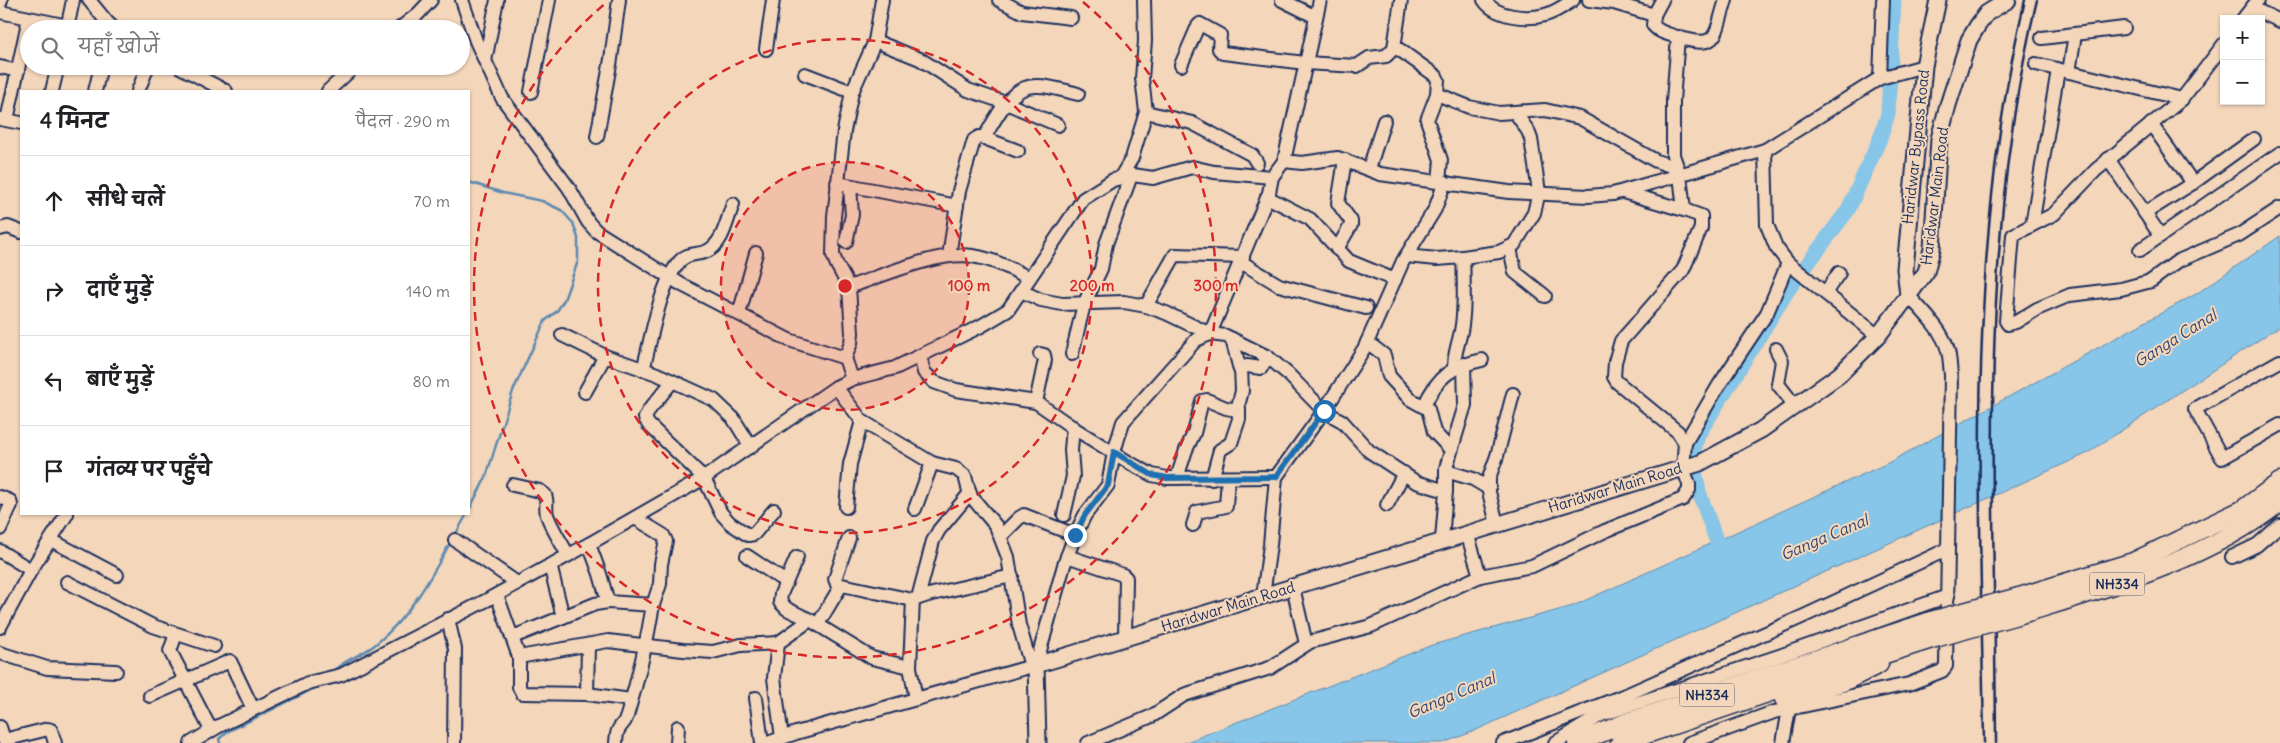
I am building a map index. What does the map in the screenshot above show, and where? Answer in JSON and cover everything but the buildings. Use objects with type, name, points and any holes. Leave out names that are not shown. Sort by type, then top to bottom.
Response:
[{"type":"highway","name":"NH334","points":[[2243,519],[2280,482]]},
{"type":"highway","name":"NH334","points":[[1620,743],[1841,658],[1931,621],[2020,605],[2118,584],[2204,538],[2280,502]]},
{"type":"highway","name":"NH334","points":[[1577,743],[1625,723],[1841,658],[1904,648],[2020,605]]},
{"type":"highway","points":[[1658,743],[1730,716],[1846,682],[1904,648]]},
{"type":"main road","name":"Haridwar Bypass Road","points":[[1908,295],[1905,269],[1924,66],[1938,0]]},
{"type":"main road","name":"Haridwar Main Road","points":[[1034,666],[1442,540],[1690,466],[1761,430],[1839,375],[1878,336],[1926,272],[1932,249],[1939,139],[1969,40],[1987,13],[2008,0]]},
{"type":"main road","points":[[1034,666],[1038,743]]},
{"type":"street","points":[[69,20],[73,0]]},
{"type":"street","points":[[89,0],[106,20]]},
{"type":"street","points":[[411,20],[431,0]]},
{"type":"street","points":[[462,0],[470,20]]},
{"type":"street","points":[[485,61],[497,0]]},
{"type":"street","points":[[532,92],[549,0]]},
{"type":"street","points":[[597,137],[619,0]]},
{"type":"street","points":[[766,49],[773,0]]},
{"type":"street","points":[[852,379],[844,358],[851,343],[852,333],[850,288],[833,255],[837,184],[852,92],[875,40],[882,0]]},
{"type":"street","points":[[999,0],[1022,12],[1071,18]]},
{"type":"street","points":[[1072,354],[1084,304],[1101,269],[1106,244],[1146,112],[1142,78],[1145,41],[1144,0]]},
{"type":"street","points":[[1282,0],[1316,16]]},
{"type":"street","points":[[1034,666],[1075,535],[1085,515],[1108,485],[1114,452],[1123,422],[1196,340],[1210,334],[1267,197],[1272,177],[1284,161],[1320,0]]},
{"type":"street","points":[[1181,65],[1200,24],[1220,35],[1219,49],[1223,52],[1305,63],[1357,66],[1369,58],[1386,56],[1394,48],[1401,0]]},
{"type":"street","points":[[1484,0],[1489,7],[1499,12],[1536,16],[1555,11],[1573,0]]},
{"type":"street","points":[[1589,0],[1614,3],[1654,16]]},
{"type":"street","points":[[1662,0],[1654,16],[1653,23],[1656,29],[1698,43],[1711,40],[1726,0]]},
{"type":"street","points":[[1880,78],[1883,0]]},
{"type":"street","points":[[2246,15],[2255,4],[2280,21]]},
{"type":"street","points":[[0,12],[37,20]]},
{"type":"street","points":[[470,21],[485,61],[508,107],[569,188],[588,222],[602,236],[671,278],[789,340],[844,358]]},
{"type":"street","points":[[2042,38],[2124,28]]},
{"type":"street","points":[[2032,225],[2063,71],[2075,34]]},
{"type":"street","points":[[1678,37],[1673,101],[1673,155],[1679,171],[1684,210]]},
{"type":"street","points":[[875,40],[920,59],[968,90],[1006,103],[1058,125]]},
{"type":"street","points":[[1263,596],[1276,477],[1324,411],[1367,342],[1406,256],[1435,209],[1442,182],[1440,160],[1427,120],[1437,94],[1438,80],[1436,76],[1400,50],[1394,48]]},
{"type":"street","points":[[2220,49],[2182,98],[2108,159],[2083,182],[2054,214],[2015,233],[2012,239],[2006,321],[2008,324],[2016,322],[2037,309],[2070,295],[2121,289],[2151,281],[2178,261],[2239,235],[2280,208]]},
{"type":"street","points":[[20,61],[4,119],[20,123]]},
{"type":"street","points":[[2036,64],[2182,98]]},
{"type":"street","points":[[0,66],[18,71]]},
{"type":"street","points":[[1284,161],[1302,163],[1338,158],[1380,174],[1509,192],[1539,192],[1588,196],[1623,192],[1679,171],[1765,150],[1880,78],[1924,66]]},
{"type":"street","points":[[805,74],[852,92]]},
{"type":"street","points":[[52,90],[56,75]]},
{"type":"street","points":[[95,90],[99,75]]},
{"type":"street","points":[[138,90],[144,75]]},
{"type":"street","points":[[195,75],[222,90]]},
{"type":"street","points":[[329,90],[345,75]]},
{"type":"street","points":[[984,138],[1006,103],[1014,96],[1033,86],[1078,94]]},
{"type":"street","points":[[1437,94],[1469,107],[1499,113],[1545,110],[1580,118],[1656,161],[1679,171]]},
{"type":"street","points":[[1146,112],[1192,123],[1252,155],[1257,163]]},
{"type":"street","points":[[1406,256],[1437,259],[1499,252],[1510,248],[1519,238],[1534,213],[1539,192],[1531,139],[1515,112]]},
{"type":"street","points":[[1369,169],[1384,121]]},
{"type":"street","points":[[2151,124],[2193,183]]},
{"type":"street","points":[[949,256],[959,190],[974,140],[979,137],[984,138],[1018,152]]},
{"type":"street","points":[[2145,213],[2193,183],[2254,139]]},
{"type":"street","points":[[1765,150],[1767,225],[1776,247],[1795,269],[1878,336]]},
{"type":"street","points":[[2140,250],[2280,153]]},
{"type":"street","points":[[2108,159],[2160,236]]},
{"type":"street","points":[[1337,249],[1351,225],[1351,222],[1338,203],[1345,160]]},
{"type":"street","points":[[191,743],[211,730],[308,683],[341,675],[589,544],[704,478],[836,387],[852,379],[895,368],[981,326],[1008,310],[1083,199],[1113,180],[1126,177],[1153,178],[1192,167],[1214,172],[1272,177]]},
{"type":"street","points":[[837,184],[957,206]]},
{"type":"street","points":[[846,242],[852,215],[850,186]]},
{"type":"street","points":[[1088,743],[1152,716],[1184,695],[1270,668],[1306,644],[1322,637],[1371,626],[1480,576],[1532,566],[1604,531],[1678,503],[1686,496],[1689,490],[1690,466],[1685,443],[1678,432],[1617,382],[1614,376],[1621,340],[1634,323],[1683,270],[1694,248],[1702,219],[1699,214],[1623,192]]},
{"type":"street","points":[[1267,197],[1310,220],[1337,249],[1354,263],[1395,280]]},
{"type":"street","points":[[643,370],[662,298],[678,263],[686,256],[704,252],[717,244],[732,204]]},
{"type":"street","points":[[0,229],[8,228],[20,231]]},
{"type":"street","points":[[1510,248],[1515,272],[1544,296]]},
{"type":"street","points":[[739,314],[756,253]]},
{"type":"street","points":[[850,288],[907,267],[949,256],[971,255],[1002,263],[1028,278]]},
{"type":"street","points":[[1146,306],[1175,255],[1242,259],[1279,286],[1366,308]]},
{"type":"street","points":[[1442,540],[1446,471],[1465,405],[1459,366],[1454,352],[1462,326],[1463,257]]},
{"type":"street","points":[[1685,443],[1719,386],[1795,269]]},
{"type":"street","points":[[1825,293],[1840,273]]},
{"type":"street","points":[[1021,291],[1040,300],[1062,304],[1124,302],[1146,306],[1210,334],[1232,339],[1268,357],[1288,374],[1324,411],[1336,416],[1363,446],[1416,482],[1446,491]]},
{"type":"street","points":[[1689,743],[1774,712],[1909,684],[1942,671],[1946,666],[1951,375],[1948,350],[1938,331],[1908,295]]},
{"type":"street","points":[[562,335],[605,356],[657,374],[703,394],[722,406],[733,418],[750,447]]},
{"type":"street","points":[[1212,479],[1220,450],[1231,443],[1236,429],[1242,391],[1240,370],[1232,339]]},
{"type":"street","points":[[1367,342],[1384,355],[1386,373],[1392,380],[1410,399],[1424,406],[1430,413],[1434,432],[1451,450]]},
{"type":"street","points":[[1776,349],[1782,361],[1778,384],[1795,406]]},
{"type":"street","points":[[1036,402],[1045,360],[1044,355],[1040,354]]},
{"type":"street","points":[[585,392],[605,356]]},
{"type":"street","points":[[920,356],[924,372],[928,378],[943,386],[982,395],[1036,402],[1152,475],[1212,479],[1276,477]]},
{"type":"street","points":[[1240,370],[1244,366],[1261,368],[1268,357]]},
{"type":"street","points":[[1424,406],[1432,388],[1459,366],[1482,360]]},
{"type":"street","points":[[2280,361],[2195,409],[2222,458],[2280,425]]},
{"type":"street","points":[[672,382],[649,410],[646,420],[704,478],[721,513],[748,535],[754,534],[774,510]]},
{"type":"street","points":[[836,387],[862,422],[932,463],[960,471],[968,481],[970,493],[989,515],[1001,536],[1012,576],[1019,625],[1034,666]]},
{"type":"street","points":[[1497,524],[1488,488],[1489,478],[1498,456],[1513,394]]},
{"type":"street","points":[[1177,478],[1194,433],[1202,401],[1207,400],[1232,410],[1239,408]]},
{"type":"street","points":[[846,507],[850,464],[862,422]]},
{"type":"street","points":[[1064,515],[1072,476],[1071,450],[1073,427]]},
{"type":"street","points":[[915,509],[932,463]]},
{"type":"street","points":[[1446,471],[1473,479],[1488,488]]},
{"type":"street","points":[[1387,505],[1404,473]]},
{"type":"street","points":[[1193,525],[1197,512],[1226,506],[1228,478]]},
{"type":"street","points":[[513,485],[540,491],[546,495],[547,513],[568,555]]},
{"type":"street","points":[[916,699],[910,667],[916,599],[933,542],[940,530],[970,493]]},
{"type":"street","points":[[0,497],[10,501],[11,505],[0,530]]},
{"type":"street","points":[[0,626],[31,570],[66,515]]},
{"type":"street","points":[[1001,536],[1024,515],[1075,535]]},
{"type":"street","points":[[616,743],[617,729],[625,721],[646,646],[653,605],[660,584],[661,564],[666,541],[663,535],[635,518]]},
{"type":"street","points":[[2232,557],[2257,545],[2280,525]]},
{"type":"street","points":[[1467,533],[1480,576]]},
{"type":"street","points":[[519,658],[614,641],[713,652],[749,644],[778,643],[814,622],[836,594],[839,589],[835,579],[849,538]]},
{"type":"street","points":[[50,540],[117,575]]},
{"type":"street","points":[[455,540],[517,583]]},
{"type":"street","points":[[589,544],[608,602]]},
{"type":"street","points":[[1503,743],[1646,686],[1804,616],[1948,545]]},
{"type":"street","points":[[0,551],[31,570]]},
{"type":"street","points":[[747,556],[786,582]]},
{"type":"street","points":[[1067,556],[1123,575],[1126,578],[1125,638]]},
{"type":"street","points":[[797,557],[780,599],[782,605],[814,622],[872,658],[910,667]]},
{"type":"street","points":[[550,565],[563,617]]},
{"type":"street","points":[[837,584],[916,599],[1012,576]]},
{"type":"street","points":[[67,582],[153,626],[214,646]]},
{"type":"street","points":[[1293,587],[1306,644]]},
{"type":"street","points":[[497,594],[519,658],[519,687],[522,693],[587,694],[631,700]]},
{"type":"street","points":[[1555,743],[1565,735],[1601,715],[1779,656],[1948,596]]},
{"type":"street","points":[[513,637],[595,604],[608,602],[653,605]]},
{"type":"street","points":[[448,619],[455,649],[454,743]]},
{"type":"street","points":[[176,634],[170,651],[211,730]]},
{"type":"street","points":[[778,643],[774,678],[782,738]]},
{"type":"street","points":[[587,694],[588,645]]},
{"type":"street","points":[[0,653],[47,668],[116,671]]},
{"type":"street","points":[[150,696],[230,660],[253,710]]},
{"type":"street","points":[[768,743],[1034,666]]},
{"type":"street","points":[[756,698],[762,743]]},
{"type":"street","points":[[1783,743],[1789,709]]},
{"type":"street","points":[[0,727],[4,740],[48,729],[54,743]]},
{"type":"street","points":[[677,743],[678,727]]},
{"type":"water","name":"Ganga Canal","points":[[2280,236],[2280,326],[2086,454],[1472,732],[1443,743],[1184,743],[1432,645],[1573,606],[1888,463],[2196,294]]},
{"type":"waterway","points":[[1723,559],[1699,492],[1692,457],[1698,435],[1788,290],[1848,210],[1879,141],[1888,114],[1894,0]]},
{"type":"waterway","points":[[470,182],[503,193],[542,201],[561,210],[573,223],[578,238],[578,261],[564,300],[557,311],[545,321],[513,391],[486,477],[470,508]]},
{"type":"waterway","points":[[454,537],[466,515]]},
{"type":"waterway","points":[[333,671],[343,663],[371,648],[399,622],[427,583],[451,541]]},
{"type":"waterway","points":[[220,743],[219,739],[227,732],[319,686]]},
{"type":"railway","points":[[1984,743],[1980,463],[1985,276],[1993,183],[2006,91],[2025,0]]},
{"type":"railway","points":[[1996,743],[1993,463],[1997,277],[2005,184],[2018,92],[2037,0]]},
{"type":"route","points":[[1075,535],[1085,515],[1108,485],[1114,452],[1152,475],[1167,478],[1276,477],[1324,411]]}]
